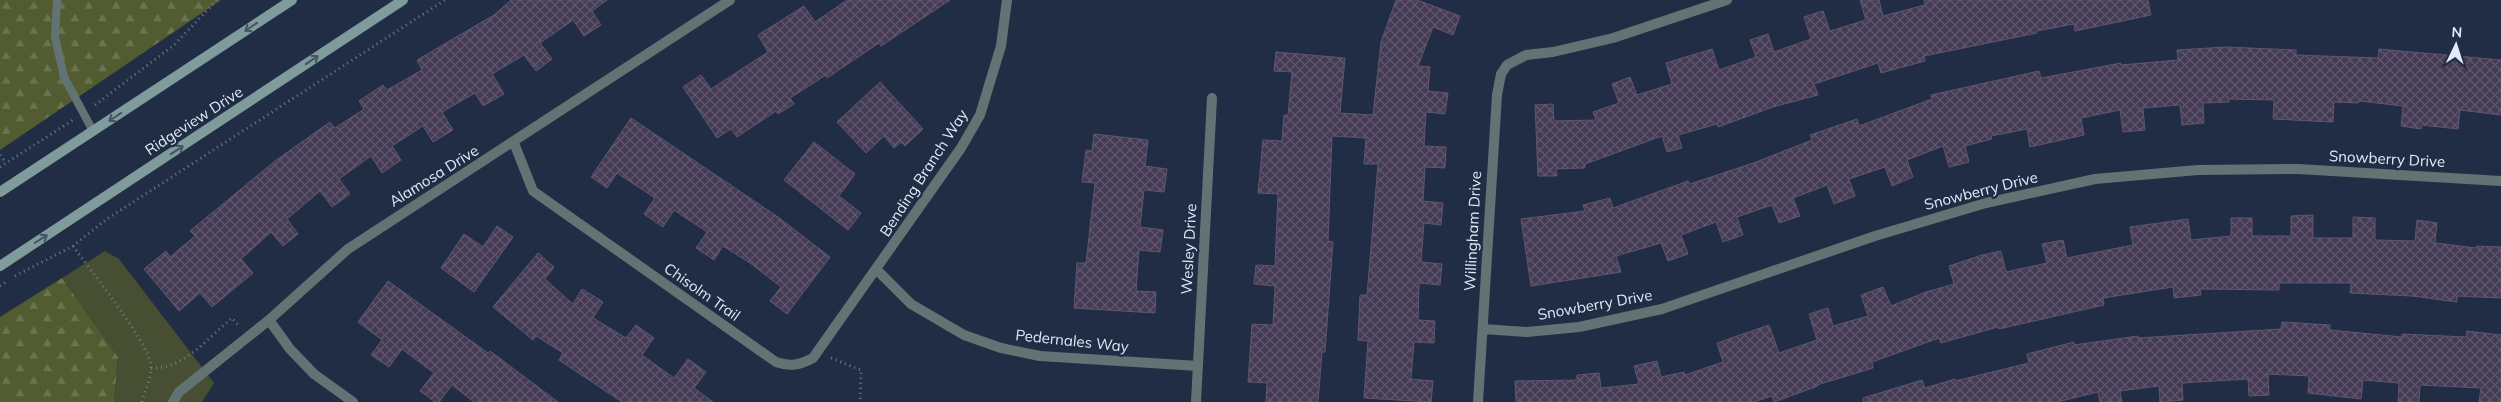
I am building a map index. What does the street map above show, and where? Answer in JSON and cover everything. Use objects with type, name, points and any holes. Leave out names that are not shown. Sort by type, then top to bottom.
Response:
[{"type":"main road","points":[[0,192],[292,0]]},
{"type":"main road","name":"Ridgeview Drive","points":[[0,266],[404,0]]},
{"type":"street","name":"Alamosa Drive","points":[[173,402],[179,392],[268,320],[348,250],[730,0]]},
{"type":"street","name":"Bending Branch Way","points":[[876,270],[961,148],[980,115],[1001,46],[1007,0]]},
{"type":"street","name":"Willingham Drive","points":[[1478,402],[1497,84],[1507,65],[1526,55],[1553,52],[1613,38],[1727,0]]},
{"type":"street","name":"Wesley Drive","points":[[1196,402],[1212,98]]},
{"type":"street","name":"Chisolm Trail","points":[[514,143],[533,191],[776,362],[795,365],[813,358],[876,270]]},
{"type":"street","name":"Snowberry Drive","points":[[1483,330],[1527,332],[1579,326],[1662,309],[1884,233],[1986,203],[2094,179],[2198,170],[2298,169],[2501,181]]},
{"type":"street","name":"Pedernales Way","points":[[876,270],[911,304],[964,335],[1000,348],[1040,356],[1198,366]]},
{"type":"street","points":[[268,320],[290,349],[314,374],[353,402]]},
{"type":"lane","points":[[57,0],[55,37],[64,77],[93,131]]},
{"type":"path","points":[[0,167],[83,114],[174,45],[217,0]]},
{"type":"path","points":[[0,286],[73,246],[106,219],[445,0]]},
{"type":"path","points":[[0,155],[6,163]]},
{"type":"path","points":[[73,246],[149,356],[151,368],[142,402]]},
{"type":"path","points":[[151,368],[162,368],[177,364],[232,318],[247,337]]},
{"type":"path","points":[[817,352],[861,370],[860,402]]},
{"type":"green space","points":[[0,0],[221,0],[0,150]]},
{"type":"green space","points":[[105,251],[119,259],[214,383],[202,402],[114,402],[118,357],[62,278]]},
{"type":"green space","points":[[62,278],[118,357],[114,402],[0,402],[0,317]]},
{"type":"building","points":[[511,0],[607,0],[592,11],[601,25],[584,36],[573,20],[540,43],[552,59],[536,71],[524,55],[492,74],[504,94],[483,106],[475,93],[442,112],[453,130],[433,142],[423,126],[392,146],[401,160],[382,173],[371,156],[339,179],[350,194],[332,207],[320,191],[287,219],[298,234],[283,246],[271,232],[241,259],[253,273],[212,307],[200,293],[179,311],[144,269],[166,251],[170,257],[195,236],[190,231],[275,161],[330,122],[335,128],[364,109],[359,101],[383,85],[387,90],[422,70],[417,60],[494,15]]},
{"type":"building","points":[[847,0],[950,0],[881,46],[879,43],[827,78],[826,75],[790,98],[794,104],[778,114],[776,111],[737,137],[731,129],[717,138],[683,87],[701,75],[711,89],[768,52],[758,35],[804,6],[815,22]]},
{"type":"building","points":[[1396,0],[1417,0],[1460,16],[1453,35],[1433,27],[1418,66],[1430,67],[1428,91],[1448,93],[1445,114],[1426,112],[1424,146],[1446,147],[1445,168],[1425,167],[1423,201],[1443,203],[1441,225],[1424,223],[1421,262],[1442,264],[1440,285],[1419,283],[1418,320],[1435,321],[1434,343],[1414,342],[1411,379],[1433,381],[1431,402],[1364,398],[1368,341],[1358,340],[1360,295],[1367,295],[1378,164],[1364,164],[1366,138],[1332,136],[1328,241],[1333,242],[1325,352],[1322,352],[1318,402],[1266,402],[1267,383],[1248,382],[1252,324],[1273,325],[1275,286],[1254,284],[1256,265],[1275,266],[1278,194],[1258,193],[1263,140],[1282,141],[1284,115],[1288,115],[1292,72],[1274,71],[1276,52],[1345,58],[1340,113],[1373,115],[1381,42]]},
{"type":"building","points":[[1860,0],[1879,0],[1883,16],[1925,5],[1924,0],[2148,0],[2151,15],[2075,31],[2074,24],[2037,31],[2037,33],[1924,56],[1925,61],[1881,73],[1878,63],[1814,84],[1818,95],[1773,107],[1718,127],[1717,124],[1678,135],[1682,148],[1667,152],[1662,136],[1585,164],[1585,168],[1556,169],[1557,176],[1538,176],[1535,105],[1553,104],[1554,121],[1596,120],[1593,112],[1619,103],[1612,84],[1630,77],[1637,95],[1672,84],[1666,63],[1712,49],[1719,70],[1756,57],[1750,40],[1768,34],[1774,52],[1811,39],[1804,17],[1823,11],[1830,31],[1866,20]]},
{"type":"building","points":[[2226,47],[2296,50],[2296,55],[2378,58],[2379,49],[2501,60],[2501,115],[2460,110],[2458,129],[2422,125],[2421,129],[2401,126],[2403,106],[2359,101],[2358,103],[2334,102],[2333,122],[2273,119],[2274,100],[2228,99],[2229,102],[2203,103],[2204,123],[2182,125],[2180,105],[2143,108],[2145,130],[2123,132],[2120,110],[2081,118],[2084,135],[2030,147],[2027,129],[1991,136],[1992,139],[1965,146],[1969,162],[1949,167],[1943,146],[1907,160],[1913,177],[1892,186],[1885,167],[1849,179],[1855,196],[1834,204],[1827,185],[1793,198],[1800,216],[1779,223],[1772,205],[1737,217],[1743,235],[1723,242],[1716,222],[1681,235],[1688,254],[1668,261],[1661,243],[1616,256],[1621,272],[1531,286],[1521,219],[1585,211],[1583,205],[1610,198],[1613,208],[1688,181],[1690,184],[1756,162],[1812,140],[1810,135],[1857,119],[1859,126],[1932,99],[1931,95],[2039,71],[2041,78],[2121,63],[2121,65],[2178,60],[2177,50]]},
{"type":"building","points":[[880,82],[923,129],[905,146],[901,142],[894,148],[884,136],[866,153],[837,122]]},
{"type":"building","points":[[631,118],[778,217],[830,257],[787,314],[770,301],[781,287],[750,263],[723,246],[714,260],[696,248],[707,232],[674,210],[663,227],[644,214],[655,198],[617,173],[607,188],[591,177]]},
{"type":"building","points":[[1094,134],[1148,140],[1145,166],[1167,169],[1164,192],[1144,190],[1140,227],[1163,230],[1160,252],[1139,250],[1136,291],[1156,292],[1155,313],[1074,308],[1077,263],[1086,263],[1095,183],[1082,182],[1086,150],[1092,151]]},
{"type":"building","points":[[814,142],[855,174],[839,196],[861,213],[848,230],[784,180]]},
{"type":"building","points":[[2313,215],[2313,238],[2353,238],[2353,217],[2375,218],[2375,240],[2415,241],[2417,220],[2437,223],[2435,243],[2477,248],[2477,246],[2501,247],[2501,298],[2457,296],[2457,302],[2412,296],[2350,293],[2351,283],[2279,283],[2279,290],[2200,289],[2201,295],[2174,298],[2173,287],[2103,298],[2104,305],[1999,329],[1998,327],[1941,343],[1939,338],[1872,362],[1873,368],[1817,385],[1774,402],[1772,396],[1754,402],[1516,402],[1515,381],[1577,380],[1577,375],[1599,373],[1601,388],[1639,384],[1634,366],[1657,361],[1661,377],[1684,372],[1685,375],[1723,362],[1717,343],[1769,325],[1779,353],[1817,340],[1809,314],[1828,308],[1833,326],[1868,316],[1861,295],[1883,287],[1891,306],[1926,292],[1954,284],[1949,266],[1982,255],[2001,251],[2006,272],[2047,263],[2042,244],[2063,240],[2067,258],[2133,245],[2130,227],[2188,219],[2191,240],[2231,236],[2231,218],[2252,218],[2252,236],[2291,236],[2291,216]]},
{"type":"building","points":[[497,226],[513,237],[474,292],[441,268],[464,234],[483,247]]},
{"type":"building","points":[[538,253],[554,267],[545,279],[573,304],[582,289],[603,302],[593,318],[626,338],[636,325],[654,338],[642,355],[674,378],[688,359],[706,372],[694,388],[713,402],[622,402],[559,360],[563,353],[536,336],[533,340],[493,307]]},
{"type":"building","points":[[388,281],[488,353],[490,351],[558,402],[474,402],[452,385],[439,402],[435,402],[420,391],[434,373],[402,349],[389,367],[371,355],[382,340],[358,322]]},
{"type":"building","points":[[2282,322],[2330,325],[2330,330],[2402,337],[2402,334],[2466,337],[2467,331],[2501,335],[2501,402],[2479,402],[2481,388],[2420,385],[2419,402],[2398,402],[2399,383],[2363,380],[2361,399],[2308,393],[2309,376],[2268,374],[2269,395],[2249,396],[2248,379],[2182,383],[2183,400],[2160,402],[2159,386],[2120,391],[2122,402],[2100,402],[2098,392],[2057,402],[1863,402],[1863,398],[1922,380],[1925,388],[1955,379],[1955,381],[2029,363],[2027,354],[2074,342],[2074,345],[2138,336],[2138,338],[2281,329]]}]
